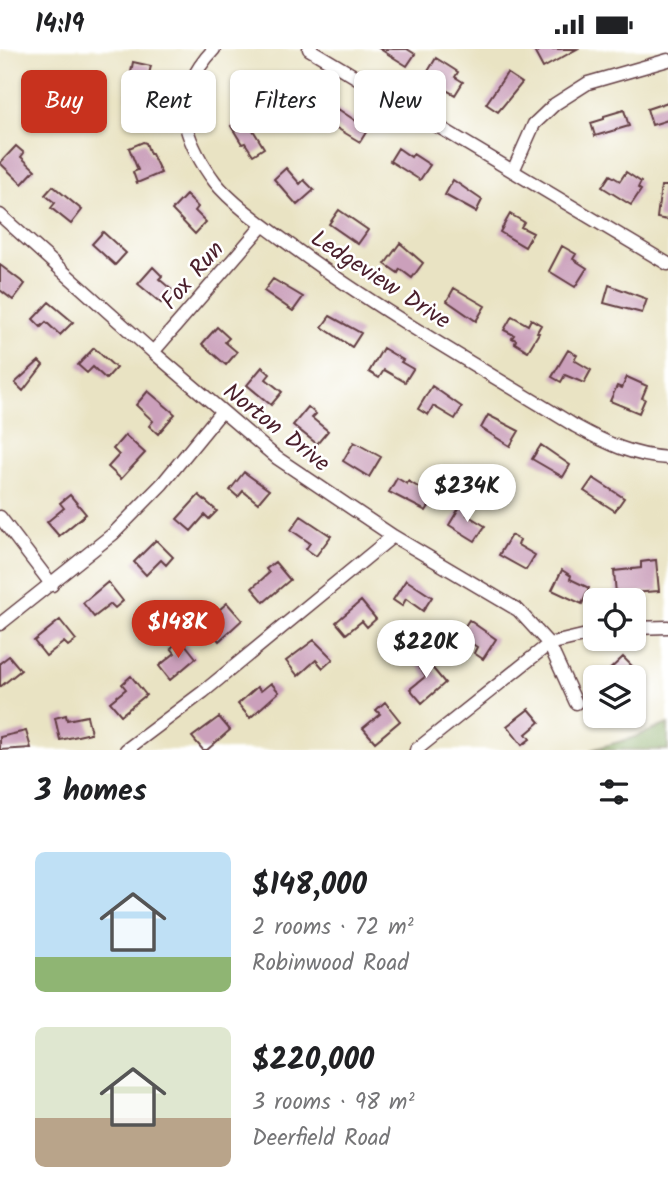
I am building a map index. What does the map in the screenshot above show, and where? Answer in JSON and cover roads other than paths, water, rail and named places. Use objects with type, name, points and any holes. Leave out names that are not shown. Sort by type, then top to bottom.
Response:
[{"type":"street","name":"Ledgeview Drive","points":[[214,49],[198,67],[190,85],[185,123],[194,148],[216,183],[263,225],[331,274],[575,426],[614,447],[636,454],[668,458]]},
{"type":"street","points":[[309,49],[668,264]]},
{"type":"street","points":[[513,171],[534,124],[555,104],[588,83],[668,60]]},
{"type":"street","name":"Norton Drive","points":[[0,215],[221,412],[277,458],[393,536],[518,610],[549,645],[576,703]]},
{"type":"street","name":"Fox Run","points":[[153,352],[263,225]]},
{"type":"street","points":[[0,624],[113,534],[162,484],[221,412]]},
{"type":"street","points":[[0,517],[52,585]]},
{"type":"street","points":[[126,750],[203,692],[393,536]]},
{"type":"street","points":[[646,628],[668,627]]},
{"type":"street","points":[[416,750],[549,645],[583,636]]}]
